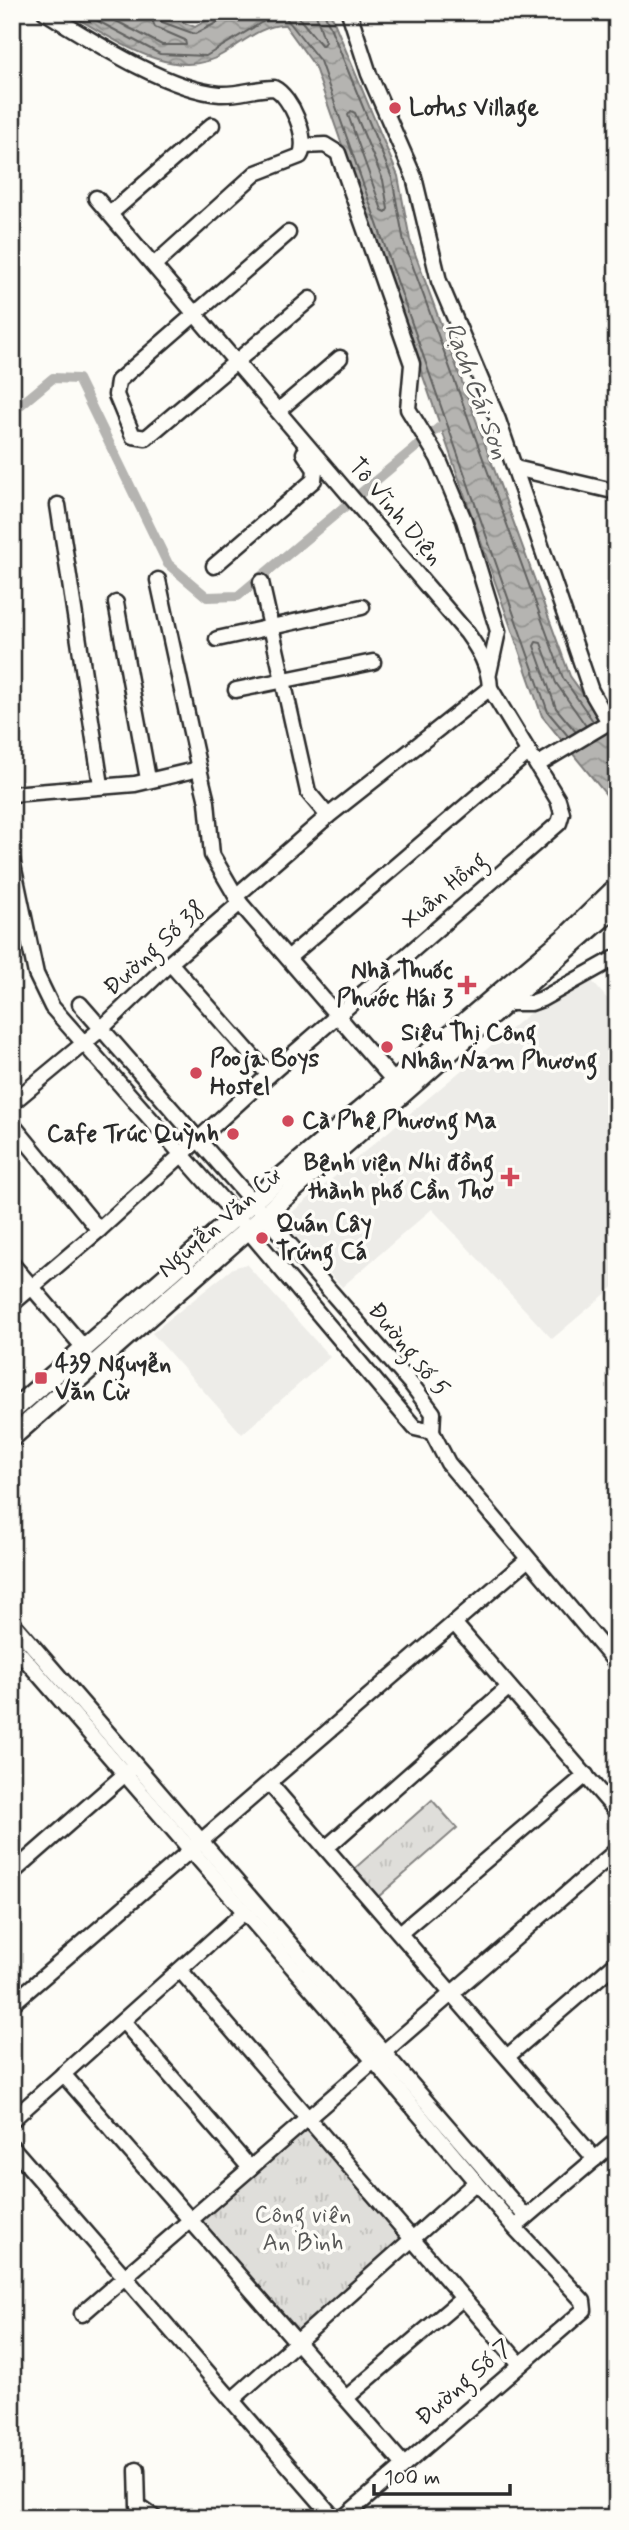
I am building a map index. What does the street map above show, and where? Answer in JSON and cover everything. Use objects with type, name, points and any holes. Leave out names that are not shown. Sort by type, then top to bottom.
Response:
[{"type":"main road","name":"Nguyễn Văn Cừ","points":[[12,1410],[253,1201],[509,1003],[572,940],[617,887]]},
{"type":"main road","name":"Nguyễn Văn Cừ","points":[[12,1437],[265,1217],[400,1088],[572,940],[617,905]]},
{"type":"main road","points":[[85,1349],[98,1364]]},
{"type":"street","points":[[45,12],[108,50],[199,90],[221,94],[274,88],[282,92],[304,146],[300,156],[256,173],[154,265]]},
{"type":"street","points":[[349,12],[369,74],[414,177],[439,281],[515,468],[591,691],[608,724],[542,762]]},
{"type":"street","points":[[110,214],[212,125]]},
{"type":"street","points":[[304,146],[325,145],[338,153],[412,364],[408,409],[437,456],[464,520],[498,631],[490,680]]},
{"type":"street","name":"Tô Vĩnh Diện","points":[[96,198],[197,313],[467,633],[528,752],[542,762],[562,813]]},
{"type":"street","points":[[288,233],[116,384],[117,398],[133,436],[146,438],[310,299]]},
{"type":"street","points":[[279,410],[340,358]]},
{"type":"street","points":[[214,566],[314,480],[315,469],[293,435],[293,427]]},
{"type":"street","points":[[515,468],[617,492]]},
{"type":"street","points":[[58,505],[101,785]]},
{"type":"street","points":[[158,580],[207,802],[212,855],[238,900],[400,1088]]},
{"type":"street","points":[[261,582],[307,792],[328,816]]},
{"type":"street","points":[[116,603],[148,779]]},
{"type":"street","points":[[217,639],[362,607]]},
{"type":"street","points":[[236,690],[373,662]]},
{"type":"street","name":"Đường Số 38","points":[[12,1102],[80,1043],[101,1029],[328,816],[490,680]]},
{"type":"street","points":[[288,958],[528,752]]},
{"type":"street","points":[[12,794],[135,784],[199,769]]},
{"type":"street","name":"Xuân Hồng","points":[[12,1304],[182,1156],[269,1074],[559,823],[562,813]]},
{"type":"street","name":"Đường số 5","points":[[12,860],[40,987],[52,1007],[80,1043],[236,1216],[415,1428],[432,1432],[433,1413],[426,1403],[80,1004]]},
{"type":"street","points":[[509,1003],[531,1003],[542,999],[617,957]]},
{"type":"street","points":[[170,963],[269,1074]]},
{"type":"street","points":[[12,1124],[99,1230]]},
{"type":"street","points":[[12,1264],[85,1349]]},
{"type":"street","points":[[432,1432],[449,1463],[527,1560],[617,1664]]},
{"type":"street","points":[[12,2004],[527,1560]]},
{"type":"street","points":[[12,1622],[130,1770],[191,1852],[243,1913],[379,2056],[526,2217]]},
{"type":"street","points":[[454,1623],[617,1812]]},
{"type":"street","points":[[12,1644],[130,1770],[203,1842],[379,2056],[514,2227],[617,2140]]},
{"type":"street","points":[[326,1848],[509,1687]]},
{"type":"street","points":[[12,1873],[130,1770]]},
{"type":"street","points":[[400,1933],[586,1775]]},
{"type":"street","points":[[270,1784],[595,2159]]},
{"type":"street","points":[[82,2314],[617,1850]]},
{"type":"street","points":[[12,2120],[243,1913]]},
{"type":"street","points":[[508,2056],[617,1962]]},
{"type":"street","points":[[180,1970],[520,2364]]},
{"type":"street","points":[[123,2021],[250,2168]]},
{"type":"street","points":[[63,2074],[404,2465]]},
{"type":"street","points":[[12,2147],[334,2518]]},
{"type":"street","points":[[232,2400],[476,2182]]},
{"type":"street","name":"Đường Số 7","points":[[343,2518],[584,2310],[583,2301],[514,2227]]},
{"type":"street","points":[[346,2398],[463,2298]]},
{"type":"street","points":[[137,2470],[138,2506],[155,2518]]},
{"type":"shaded area","name":"Bệnh viện Nhi đồng thành phố Cần Thơ","points":[[591,980],[617,1010],[617,1284],[552,1339],[432,1209],[342,1287],[291,1230],[290,1214],[537,1007]]},
{"type":"shaded area","points":[[246,1264],[330,1357],[242,1434],[152,1333],[233,1268]]},
{"type":"green space","points":[[432,1800],[457,1828],[378,1897],[354,1869]]},
{"type":"green space","name":"Công viên An Bình","points":[[307,2128],[404,2238],[298,2330],[201,2220]]},
{"type":"water","name":"Rạch Cái Sơn","points":[[66,12],[157,12],[195,27],[221,12],[330,12],[398,176],[410,240],[570,676],[617,742],[617,808],[542,716],[314,65],[285,25],[261,31],[204,62],[184,64],[142,54]]},
{"type":"waterway","points":[[12,412],[53,378],[78,379],[168,564],[207,597],[238,596],[441,426]]},
{"type":"place","name":"Lotus Village","points":[[395,108]]},
{"type":"place","name":"Nhà Thuốc Phước Hái 3","points":[[467,985]]},
{"type":"place","name":"Siêu Thị Công Nhân Nam Phương","points":[[387,1047]]},
{"type":"place","name":"Pooja Boys Hostel","points":[[196,1073]]},
{"type":"place","name":"Cà Phê Phương Ma","points":[[288,1121]]},
{"type":"place","name":"Cafe Trúc Quỳnh","points":[[233,1134]]},
{"type":"place","name":"Bệnh viện Nhi đồng thành phố Cần Thơ","points":[[510,1177]]},
{"type":"place","name":"Quán Cây Trứng Cá","points":[[262,1238]]},
{"type":"place","name":"439 Nguyễn Văn Cừ","points":[[41,1378]]}]
